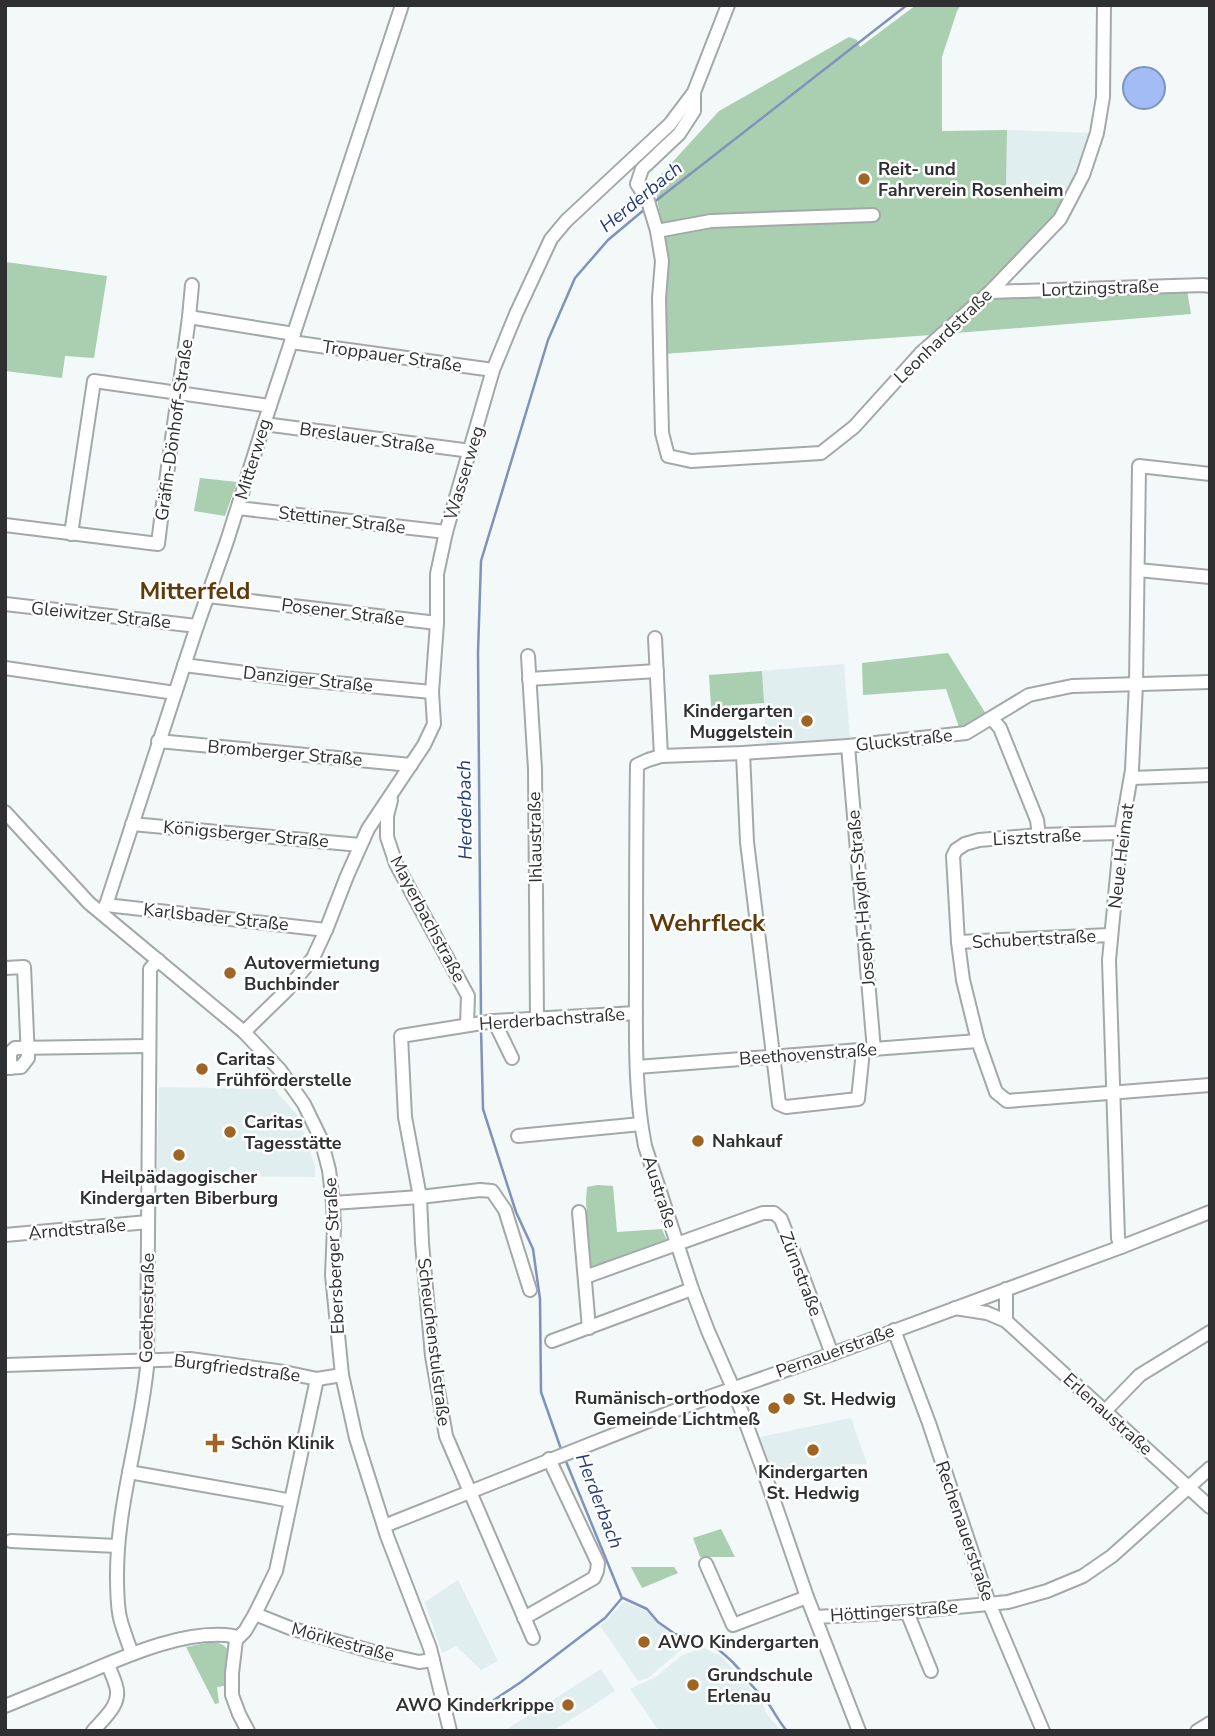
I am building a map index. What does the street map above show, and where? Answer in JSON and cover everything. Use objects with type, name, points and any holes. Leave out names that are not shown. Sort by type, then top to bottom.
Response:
[{"type":"street","name":"Mitterweg","points":[[104,908],[402,5]]},
{"type":"street","points":[[728,5],[694,92],[694,111],[679,134],[642,169],[637,184],[648,201],[657,231],[711,221],[873,215]]},
{"type":"street","name":"Leonhardstraße","points":[[657,231],[662,261],[659,298],[662,433],[668,456],[691,461],[821,453],[854,427],[921,353],[990,292],[1060,219],[1083,175],[1097,132],[1103,97],[1104,5]]},
{"type":"street","name":"Wasserweg","points":[[244,1032],[287,990],[313,958],[368,829],[424,745],[434,724],[432,692],[437,573],[446,532],[494,370],[516,314],[551,239],[566,221],[670,124],[694,92]]},
{"type":"street","name":"Gräfin-Dönhoff-Straße","points":[[71,534],[158,544],[192,285]]},
{"type":"street","name":"Lortzingstraße","points":[[990,292],[1210,286]]},
{"type":"street","name":"Gräfin-Dönhoff-Straße","points":[[189,317],[292,338]]},
{"type":"street","name":"Troppauer Straße","points":[[292,338],[494,370]]},
{"type":"street","points":[[5,525],[71,534],[94,381],[270,406]]},
{"type":"street","name":"Breslauer Straße","points":[[264,424],[471,452]]},
{"type":"street","name":"Neue Heimat","points":[[1121,1247],[1118,1238],[1109,960],[1121,833],[1132,778],[1139,466],[1210,474]]},
{"type":"street","name":"Stettiner Straße","points":[[238,508],[446,532]]},
{"type":"street","points":[[1138,570],[1210,578]]},
{"type":"street","name":"Posener Straße","points":[[208,596],[437,622]]},
{"type":"street","name":"Gleiwitzer Straße","points":[[5,604],[197,626]]},
{"type":"street","points":[[654,638],[661,756]]},
{"type":"street","name":"Ihlaustraße","points":[[528,656],[535,769],[537,1018]]},
{"type":"street","name":"Danziger Straße","points":[[184,665],[293,679],[432,692]]},
{"type":"street","points":[[5,668],[176,693]]},
{"type":"street","points":[[529,679],[657,671]]},
{"type":"street","name":"Gluckstraße","points":[[661,756],[848,746],[966,733],[1029,695],[1072,686],[1210,682]]},
{"type":"street","points":[[992,719],[1000,728],[1037,820],[1039,835]]},
{"type":"street","name":"Bromberger Straße","points":[[158,741],[411,765]]},
{"type":"street","name":"Joseph-Haydn-Straße","points":[[773,1057],[779,1104],[786,1107],[858,1099],[869,1050],[848,746]]},
{"type":"street","points":[[743,753],[747,842],[773,1057]]},
{"type":"street","name":"Austraße","points":[[661,756],[637,765],[637,1067],[645,1146],[692,1289],[733,1388],[807,1597],[859,1731]]},
{"type":"street","points":[[1132,778],[1210,775]]},
{"type":"street","name":"Mayerbachstraße","points":[[394,789],[387,816],[387,836],[396,864],[468,996],[468,1025]]},
{"type":"street","name":"Ebersberger Straße","points":[[5,812],[89,903],[104,908],[158,960],[244,1032],[280,1070],[304,1104],[321,1139],[329,1170],[333,1203],[332,1275],[342,1376],[356,1438],[384,1526],[433,1660],[450,1731]]},
{"type":"street","name":"Königsberger Straße","points":[[132,824],[360,845]]},
{"type":"street","name":"Lisztstraße","points":[[958,942],[953,856],[956,850],[979,840],[1121,833]]},
{"type":"street","name":"Karlsbader Straße","points":[[104,908],[326,930]]},
{"type":"street","name":"Schubertstraße","points":[[958,942],[1110,935]]},
{"type":"street","points":[[958,942],[963,980],[978,1041],[996,1092],[1007,1101],[1210,1085]]},
{"type":"street","name":"Goethestraße","points":[[132,1654],[120,1617],[117,1546],[141,1416],[148,1360],[150,969],[158,960]]},
{"type":"street","points":[[5,968],[24,967],[28,1047],[28,1058],[21,1068],[8,1068]]},
{"type":"street","name":"Herderbachstraße","points":[[468,1025],[493,1021],[636,1013]]},
{"type":"street","points":[[493,1021],[512,1058]]},
{"type":"street","points":[[420,1197],[405,1117],[401,1036],[468,1025]]},
{"type":"street","name":"Beethovenstraße","points":[[637,1067],[978,1041]]},
{"type":"street","points":[[28,1047],[149,1046]]},
{"type":"street","points":[[518,1136],[641,1124]]},
{"type":"street","points":[[333,1203],[492,1191],[505,1210],[530,1290]]},
{"type":"street","name":"Scheuchenstulstraße","points":[[420,1197],[432,1356],[446,1436],[533,1637]]},
{"type":"street","points":[[579,1212],[589,1328]]},
{"type":"street","name":"Pernauerstraße","points":[[384,1526],[733,1388],[1210,1212]]},
{"type":"street","name":"Zürnstraße","points":[[678,1244],[763,1213],[774,1213],[781,1219],[832,1353]]},
{"type":"street","name":"Arndtstraße","points":[[5,1235],[148,1222]]},
{"type":"street","points":[[585,1277],[678,1244]]},
{"type":"street","points":[[552,1341],[692,1289]]},
{"type":"street","points":[[1006,1289],[1006,1321]]},
{"type":"street","name":"Erlenaustraße","points":[[953,1308],[987,1313],[1006,1321],[1210,1507]]},
{"type":"street","name":"Rechenauerstraße","points":[[894,1330],[929,1423],[989,1603],[1042,1731]]},
{"type":"street","points":[[1105,1411],[1140,1375],[1210,1332]]},
{"type":"street","name":"Burgfriedstraße","points":[[5,1365],[190,1359],[317,1379],[342,1376]]},
{"type":"street","points":[[248,1731],[232,1695],[236,1640],[255,1614],[276,1572],[317,1379]]},
{"type":"street","points":[[524,1618],[594,1578],[597,1572],[598,1563],[552,1458]]},
{"type":"street","name":"Höttingerstraße","points":[[815,1617],[907,1612],[1008,1602],[1047,1591],[1083,1576],[1112,1556],[1210,1468]]},
{"type":"street","points":[[129,1472],[271,1497],[290,1503]]},
{"type":"street","points":[[10,1541],[117,1546]]},
{"type":"street","points":[[706,1564],[733,1625],[807,1597]]},
{"type":"street","points":[[907,1612],[931,1671]]},
{"type":"street","name":"Mörikestraße","points":[[255,1614],[290,1628],[374,1652],[419,1662],[433,1660]]},
{"type":"street","points":[[5,1706],[132,1654],[198,1635],[233,1636],[236,1640]]},
{"type":"street","points":[[93,1731],[118,1698],[108,1664]]},
{"type":"street","points":[[1197,1731],[1210,1723]]},
{"type":"shaded area","points":[[1007,130],[1096,133],[1070,191],[1006,192]]},
{"type":"shaded area","name":"Kindergarten Muggelstein","points":[[844,664],[850,739],[766,745],[762,671]]},
{"type":"shaded area","name":"Caritas Tagesstätte","points":[[159,1087],[274,1089],[298,1116],[315,1167],[315,1177],[157,1176]]},
{"type":"shaded area","name":"Kindergarten St. Hedwig","points":[[851,1418],[867,1464],[846,1464],[846,1468],[772,1471],[760,1437]]},
{"type":"shaded area","points":[[458,1580],[498,1661],[481,1670],[456,1646],[442,1653],[425,1602]]},
{"type":"shaded area","name":"AWO Kindergarten","points":[[624,1602],[647,1611],[683,1648],[648,1678],[638,1681],[600,1626]]},
{"type":"shaded area","name":"Grundschule Erlenau","points":[[703,1647],[721,1656],[762,1702],[766,1713],[781,1731],[659,1731],[630,1689],[656,1677],[681,1656]]},
{"type":"shaded area","name":"AWO Kinderkrippe","points":[[601,1669],[615,1691],[553,1731],[504,1731]]},
{"type":"green space","name":"Reit- und Fahrverein Rosenheim","points":[[916,5],[961,5],[942,57],[942,131],[1007,130],[1006,192],[1070,191],[1062,206],[979,294],[1187,290],[1191,314],[663,354],[663,231],[657,199],[657,179],[719,111],[849,37],[857,40],[860,47]]},
{"type":"green space","points":[[6,262],[107,276],[94,358],[65,356],[62,378],[5,371]]},
{"type":"green space","points":[[200,478],[237,482],[225,516],[194,511]]},
{"type":"green space","points":[[948,653],[986,718],[960,730],[946,689],[863,695],[862,663]]},
{"type":"green space","points":[[762,671],[764,703],[711,707],[709,675]]},
{"type":"green space","points":[[613,1186],[617,1232],[662,1229],[668,1243],[590,1269],[587,1187]]},
{"type":"green space","points":[[721,1529],[735,1557],[700,1557],[693,1538]]},
{"type":"green space","points":[[631,1567],[674,1567],[678,1573],[642,1588]]},
{"type":"green space","points":[[211,1642],[222,1644],[227,1649],[224,1686],[217,1687],[219,1703],[215,1704],[186,1647]]},
{"type":"water","points":[[1144,67],[1159,73],[1165,88],[1159,103],[1144,109],[1129,103],[1123,88],[1129,73]]},
{"type":"waterway","name":"Herderbach","points":[[653,203],[907,5]]},
{"type":"waterway","name":"Herderbach","points":[[481,1018],[478,652],[481,561],[548,340],[575,278],[608,240],[645,209]]},
{"type":"waterway","name":"Herderbach","points":[[481,1028],[483,1109],[516,1212],[533,1249],[540,1299],[541,1392],[561,1449]]},
{"type":"waterway","name":"Herderbach","points":[[494,1700],[605,1618],[622,1598],[565,1459]]},
{"type":"waterway","points":[[623,1598],[647,1609],[658,1622],[675,1634],[694,1638]]},
{"type":"waterway","points":[[714,1646],[741,1671],[787,1731]]},
{"type":"place","name":"Reit- und Fahrverein Rosenheim","points":[[864,179]]},
{"type":"place","name":"Kindergarten Muggelstein","points":[[807,721]]},
{"type":"place","name":"Autovermietung Buchbinder","points":[[230,973]]},
{"type":"place","name":"Caritas Frühförderstelle","points":[[202,1069]]},
{"type":"place","name":"Caritas Tagesstätte","points":[[230,1132]]},
{"type":"place","name":"Nahkauf","points":[[698,1141]]},
{"type":"place","name":"Heilpädagogischer Kindergarten Biberburg","points":[[179,1155]]},
{"type":"place","name":"St. Hedwig","points":[[789,1399]]},
{"type":"place","name":"Rumänisch-orthodoxe Gemeinde Lichtmeß","points":[[774,1408]]},
{"type":"place","name":"Schön Klinik","points":[[215,1443]]},
{"type":"place","name":"Kindergarten St. Hedwig","points":[[813,1450]]},
{"type":"place","name":"AWO Kindergarten","points":[[644,1642]]},
{"type":"place","name":"Grundschule Erlenau","points":[[693,1685]]},
{"type":"place","name":"AWO Kinderkrippe","points":[[568,1705]]},
{"type":"district","name":"Mitterfeld","points":[[195,591]]},
{"type":"district","name":"Wehrfleck","points":[[707,923]]}]
